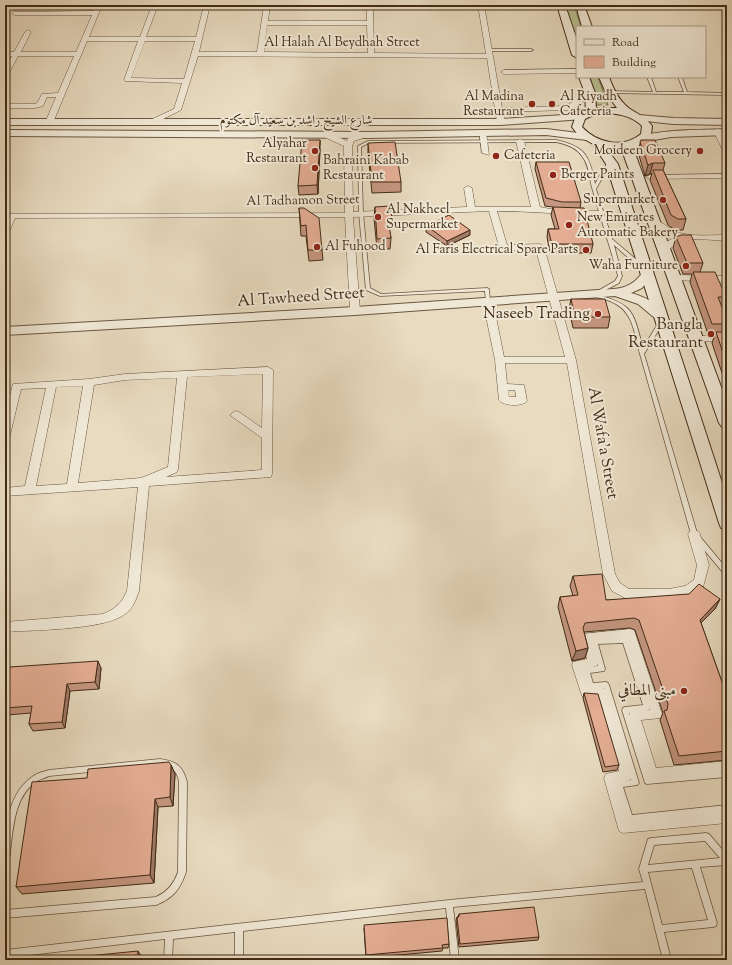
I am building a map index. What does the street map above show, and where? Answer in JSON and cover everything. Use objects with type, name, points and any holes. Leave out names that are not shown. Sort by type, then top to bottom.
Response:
[{"type":"main road","points":[[561,5],[576,53]]},
{"type":"main road","points":[[580,5],[587,26]]},
{"type":"main road","points":[[584,78],[590,93],[591,112]]},
{"type":"main road","points":[[604,78],[609,92],[616,103],[644,122],[648,131],[630,150],[630,156],[726,416]]},
{"type":"main road","points":[[635,116],[616,110],[591,112],[580,117],[577,127],[592,139],[610,161],[727,523]]},
{"type":"main road","points":[[592,139],[616,145],[639,141]]},
{"type":"street","points":[[39,13],[43,5]]},
{"type":"street","points":[[49,123],[99,5]]},
{"type":"street","points":[[155,5],[127,80],[187,81]]},
{"type":"street","points":[[151,123],[177,110],[195,54],[207,5]]},
{"type":"street","points":[[260,54],[267,5]]},
{"type":"street","points":[[370,5],[370,55]]},
{"type":"street","points":[[481,5],[501,122]]},
{"type":"street","points":[[15,13],[95,13]]},
{"type":"street","points":[[264,24],[370,23]]},
{"type":"street","points":[[5,75],[28,32]]},
{"type":"street","points":[[84,40],[199,39]]},
{"type":"street","name":"Al Halah Al Beydhah Street","points":[[195,54],[370,55],[489,53]]},
{"type":"street","points":[[5,54],[78,54]]},
{"type":"street","points":[[504,72],[576,71]]},
{"type":"street","points":[[499,110],[567,108],[573,106],[580,99],[590,93]]},
{"type":"street","points":[[5,106],[35,106],[40,104],[44,95],[60,95]]},
{"type":"street","points":[[177,110],[184,120],[194,123]]},
{"type":"street","points":[[635,116],[673,121],[727,122]]},
{"type":"street","name":"شارع الشيخ راشد بن سعيد آل مكتوم","points":[[5,122],[501,122],[580,117]]},
{"type":"street","points":[[5,133],[100,130],[106,128],[107,126],[102,123]]},
{"type":"street","name":"شارع الشيخ راشد بن سعيد آل مكتوم","points":[[5,133],[483,136],[546,132],[592,139]]},
{"type":"street","points":[[639,141],[671,134],[723,132],[727,151]]},
{"type":"street","points":[[327,135],[344,142],[348,146]]},
{"type":"street","points":[[355,311],[349,215],[348,146],[351,140],[370,135]]},
{"type":"street","points":[[483,136],[486,153]]},
{"type":"street","points":[[520,141],[536,209]]},
{"type":"street","points":[[650,177],[727,176]]},
{"type":"street","points":[[468,188],[471,209]]},
{"type":"street","name":"Al Tadhamon Street","points":[[9,216],[349,215],[361,213],[471,209],[536,209],[557,213],[602,213]]},
{"type":"street","name":"Al Wafa'a Street","points":[[492,209],[503,248],[540,247],[571,360],[610,574],[616,587],[627,594],[669,594],[688,590],[699,583],[703,565],[694,534]]},
{"type":"street","points":[[5,232],[9,216]]},
{"type":"street","points":[[654,222],[667,231],[686,238]]},
{"type":"street","points":[[664,250],[667,244],[675,240],[686,238],[727,238]]},
{"type":"street","name":"Al Tawheed Street","points":[[5,331],[355,311],[595,294],[634,289],[642,283],[646,272]]},
{"type":"street","points":[[675,278],[727,279]]},
{"type":"street","name":"Al Tawheed Street","points":[[595,294],[639,298],[650,305],[661,318]]},
{"type":"street","points":[[488,302],[500,360],[503,387]]},
{"type":"street","points":[[697,339],[727,339]]},
{"type":"street","points":[[500,360],[571,360]]},
{"type":"street","points":[[5,435],[17,386],[89,382],[125,377],[268,370],[267,474],[5,492]]},
{"type":"street","points":[[144,482],[173,469],[182,374]]},
{"type":"street","points":[[72,488],[89,382]]},
{"type":"street","points":[[30,490],[52,384]]},
{"type":"street","points":[[235,415],[268,437]]},
{"type":"street","points":[[5,627],[103,619],[117,615],[129,604],[134,591],[144,482]]},
{"type":"street","points":[[727,766],[652,774],[634,716],[657,714],[630,633],[586,637],[593,663],[577,665],[586,693],[601,692],[626,776],[610,778],[623,827],[727,817]]},
{"type":"lane","points":[[489,53],[531,50]]},
{"type":"lane","points":[[649,78],[655,93]]},
{"type":"lane","points":[[680,78],[686,93]]},
{"type":"lane","points":[[609,92],[727,94]]},
{"type":"lane","points":[[488,302],[487,289],[380,295],[368,289],[361,213],[359,147],[368,142],[483,136],[520,141],[556,141],[567,143],[577,148],[585,155],[589,164],[594,189],[620,276],[617,282],[595,294]]},
{"type":"lane","points":[[594,189],[610,161]]},
{"type":"lane","points":[[610,240],[646,272]]},
{"type":"lane","points":[[595,294],[623,305],[631,313],[694,534],[727,573]]},
{"type":"lane","points":[[642,354],[661,318]]},
{"type":"lane","points":[[727,774],[647,782],[625,710],[647,708],[625,640],[594,642],[602,669],[586,670],[591,686],[606,685],[635,783],[619,784],[629,818],[727,809]]},
{"type":"lane","points":[[5,861],[16,800],[23,787],[35,778],[49,773],[160,762],[171,763],[180,771],[183,782],[182,872],[180,880],[170,893],[156,901],[5,914]]},
{"type":"lane","points":[[664,960],[659,929],[643,869],[651,842],[706,837],[727,861]]},
{"type":"lane","points":[[643,869],[727,861]]},
{"type":"lane","points":[[659,929],[713,923],[695,864]]},
{"type":"lane","points":[[5,954],[449,904],[647,885]]},
{"type":"lane","points":[[449,904],[454,960]]},
{"type":"lane","points":[[239,928],[239,960]]},
{"type":"lane","points":[[168,960],[169,936]]},
{"type":"green space","points":[[575,8],[581,26],[576,26],[576,37],[566,9]]},
{"type":"green space","points":[[590,78],[598,78],[608,105],[596,105],[597,98]]},
{"type":"building","points":[[302,140],[320,140],[317,185],[298,186]]},
{"type":"building","points":[[641,140],[655,140],[665,163],[653,163],[648,165],[640,142]]},
{"type":"building","points":[[395,142],[401,182],[372,182],[368,143]]},
{"type":"building","points":[[536,162],[569,162],[581,202],[562,202],[546,198]]},
{"type":"building","points":[[653,170],[663,170],[686,219],[678,219],[671,215]]},
{"type":"building","points":[[390,206],[392,218],[388,218],[391,238],[377,239],[375,207]]},
{"type":"building","points":[[553,207],[584,208],[593,244],[552,244],[548,229],[559,229]]},
{"type":"building","points":[[299,208],[304,208],[319,218],[322,250],[308,250],[306,225],[301,226]]},
{"type":"building","points":[[449,215],[470,230],[447,241],[427,226]]},
{"type":"building","points":[[681,235],[691,235],[703,263],[687,263],[676,237]]},
{"type":"building","points":[[693,272],[715,272],[726,297],[718,297],[727,320],[727,324],[712,324]]},
{"type":"building","points":[[571,299],[605,299],[610,317],[575,317]]},
{"type":"building","points":[[716,332],[727,332],[727,365]]},
{"type":"building","name":"مبنى المطافي","points":[[602,574],[606,600],[689,594],[699,584],[720,599],[700,620],[727,696],[727,751],[679,756],[664,711],[667,710],[668,704],[639,620],[634,618],[585,623],[583,628],[588,648],[576,651],[560,597],[578,595],[573,576]]},
{"type":"building","points":[[98,661],[95,682],[67,684],[62,722],[29,724],[32,706],[5,708],[5,694],[10,667]]},
{"type":"building","points":[[584,693],[598,694],[619,765],[605,767]]},
{"type":"building","points":[[169,762],[171,765],[170,797],[155,799],[150,875],[16,887],[32,782],[87,778],[88,769]]},
{"type":"building","points":[[534,907],[539,937],[460,944],[457,917],[459,917],[459,914]]},
{"type":"building","points":[[447,918],[449,944],[442,945],[443,948],[366,955],[364,925]]},
{"type":"building","points":[[138,951],[137,960],[48,960]]},
{"type":"building","points":[[336,958],[336,960],[310,960]]},
{"type":"place","name":"Al Madina Restaurant","points":[[532,104]]},
{"type":"place","name":"Al Riyadh Cafeteria","points":[[552,104]]},
{"type":"place","name":"Alyahar Restaurant","points":[[315,151]]},
{"type":"place","name":"Moideen Grocery","points":[[700,151]]},
{"type":"place","name":"Cafeteria","points":[[496,156]]},
{"type":"place","name":"Bahraini Kabab Restaurant","points":[[315,168]]},
{"type":"place","name":"Berger Paints","points":[[553,175]]},
{"type":"place","name":"Supermarket","points":[[663,200]]},
{"type":"place","name":"Al Nakheel Supermarket","points":[[378,217]]},
{"type":"place","name":"New Emirates Automatic Bakery","points":[[569,225]]},
{"type":"place","name":"Al Fuhood","points":[[317,247]]},
{"type":"place","name":"Al Faris Electrical Spare Parts","points":[[586,250]]},
{"type":"place","name":"Waha Furniture","points":[[686,266]]},
{"type":"place","name":"Naseeb Trading","points":[[598,314]]},
{"type":"place","name":"Bangla Restaurant","points":[[711,334]]},
{"type":"place","name":"مبنى المطافي","points":[[684,691]]}]
